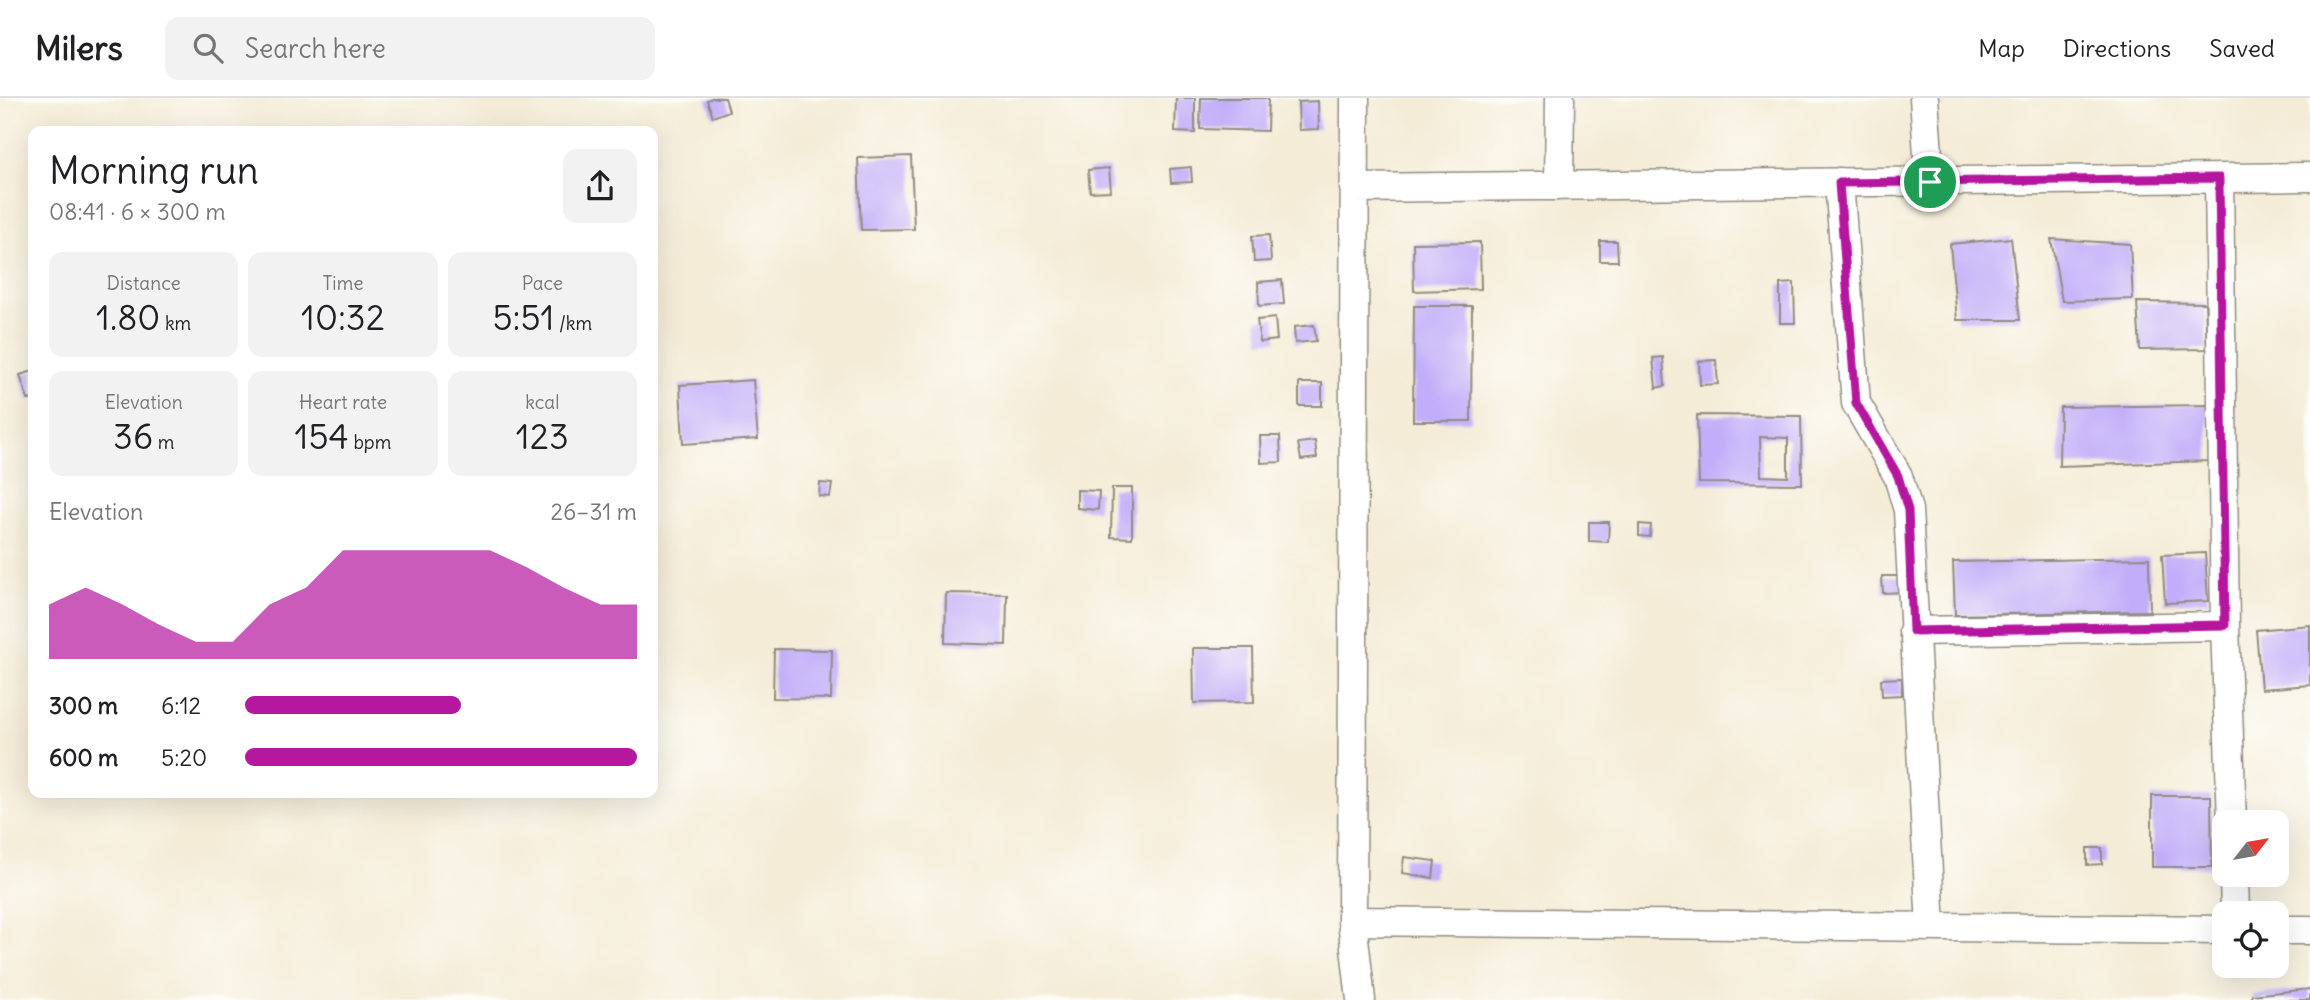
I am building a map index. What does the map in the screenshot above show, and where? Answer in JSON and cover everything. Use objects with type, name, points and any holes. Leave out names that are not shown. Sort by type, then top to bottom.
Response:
[{"type":"street","points":[[1354,98],[1352,921],[1361,1000]]},
{"type":"street","points":[[1559,186],[1560,98]]},
{"type":"street","points":[[1924,98],[1930,182]]},
{"type":"street","points":[[1354,188],[2310,177]]},
{"type":"street","points":[[2219,178],[2225,625],[2232,810]]},
{"type":"street","points":[[1839,183],[1856,403],[1898,476],[1908,510],[1931,927]]},
{"type":"street","points":[[1913,631],[2225,625]]},
{"type":"street","points":[[1352,921],[2212,930]]},
{"type":"street","points":[[2289,930],[2310,930]]},
{"type":"building","points":[[725,98],[729,111],[713,117],[707,100]]},
{"type":"building","points":[[1176,98],[1195,98],[1195,133],[1175,132]]},
{"type":"building","points":[[1201,98],[1268,98],[1267,131],[1200,129]]},
{"type":"building","points":[[1318,101],[1319,129],[1299,130],[1298,102]]},
{"type":"building","points":[[911,156],[914,229],[861,230],[858,158]]},
{"type":"building","points":[[1191,167],[1192,182],[1171,183],[1170,169]]},
{"type":"building","points":[[1109,168],[1111,191],[1090,192],[1088,170]]},
{"type":"building","points":[[1269,235],[1271,261],[1254,262],[1252,236]]},
{"type":"building","points":[[2011,238],[2020,320],[1957,320],[1950,244]]},
{"type":"building","points":[[2051,239],[2130,244],[2133,299],[2062,301]]},
{"type":"building","points":[[1600,241],[1617,241],[1618,261],[1600,261]]},
{"type":"building","points":[[1480,242],[1481,289],[1414,291],[1413,243]]},
{"type":"building","points":[[1282,280],[1284,304],[1259,306],[1258,282]]},
{"type":"building","points":[[1794,283],[1795,323],[1780,323],[1780,284]]},
{"type":"building","points":[[2137,302],[2205,303],[2207,349],[2140,350]]},
{"type":"building","points":[[1414,306],[1472,306],[1471,421],[1413,421]]},
{"type":"building","points":[[1275,318],[1277,340],[1260,342],[1257,320]]},
{"type":"building","points":[[1314,325],[1316,341],[1295,343],[1294,327]]},
{"type":"building","points":[[1663,357],[1665,386],[1656,388],[1653,358]]},
{"type":"building","points":[[1716,360],[1718,384],[1700,385],[1699,361]]},
{"type":"building","points":[[28,373],[28,400],[20,375]]},
{"type":"building","points":[[753,380],[758,439],[683,444],[680,385]]},
{"type":"building","points":[[1299,383],[1322,383],[1322,406],[1299,406]]},
{"type":"building","points":[[2208,405],[2209,461],[2059,466],[2060,407]]},
{"type":"building","points":[[1697,415],[1801,416],[1802,484],[1699,483]],"holes":[[[1760,437],[1788,438],[1788,477],[1761,476]]]},
{"type":"building","points":[[1260,436],[1280,436],[1281,462],[1261,463]]},
{"type":"building","points":[[1315,441],[1317,458],[1301,460],[1298,443]]},
{"type":"building","points":[[820,483],[832,484],[830,497],[819,496]]},
{"type":"building","points":[[1112,488],[1132,488],[1132,538],[1111,537]]},
{"type":"building","points":[[1077,490],[1099,491],[1098,510],[1077,508]]},
{"type":"building","points":[[1589,522],[1609,522],[1608,542],[1589,541]]},
{"type":"building","points":[[1639,524],[1651,525],[1650,537],[1639,536]]},
{"type":"building","points":[[2205,553],[2208,601],[2165,603],[2162,555]]},
{"type":"building","points":[[2149,558],[2150,611],[1955,615],[1953,562]]},
{"type":"building","points":[[1882,576],[1905,576],[1905,592],[1883,593]]},
{"type":"building","points":[[946,593],[1007,594],[1006,645],[945,643]]},
{"type":"building","points":[[2310,625],[2310,685],[2261,689],[2256,630]]},
{"type":"building","points":[[1193,648],[1253,648],[1254,702],[1194,703]]},
{"type":"building","points":[[774,649],[832,650],[831,699],[773,698]]},
{"type":"building","points":[[1902,678],[1902,695],[1882,696],[1881,679]]},
{"type":"building","points":[[2152,796],[2211,796],[2212,867],[2152,867]]},
{"type":"building","points":[[2087,848],[2102,848],[2102,864],[2087,865]]},
{"type":"building","points":[[1404,857],[1435,861],[1433,878],[1402,873]]},
{"type":"building","points":[[2310,989],[2310,1000],[2252,1000],[2252,995]]},
{"type":"route","points":[[2219,178],[2225,625],[1913,631],[1908,510],[1898,476],[1856,403],[1839,183],[1930,182],[2219,178]]}]
